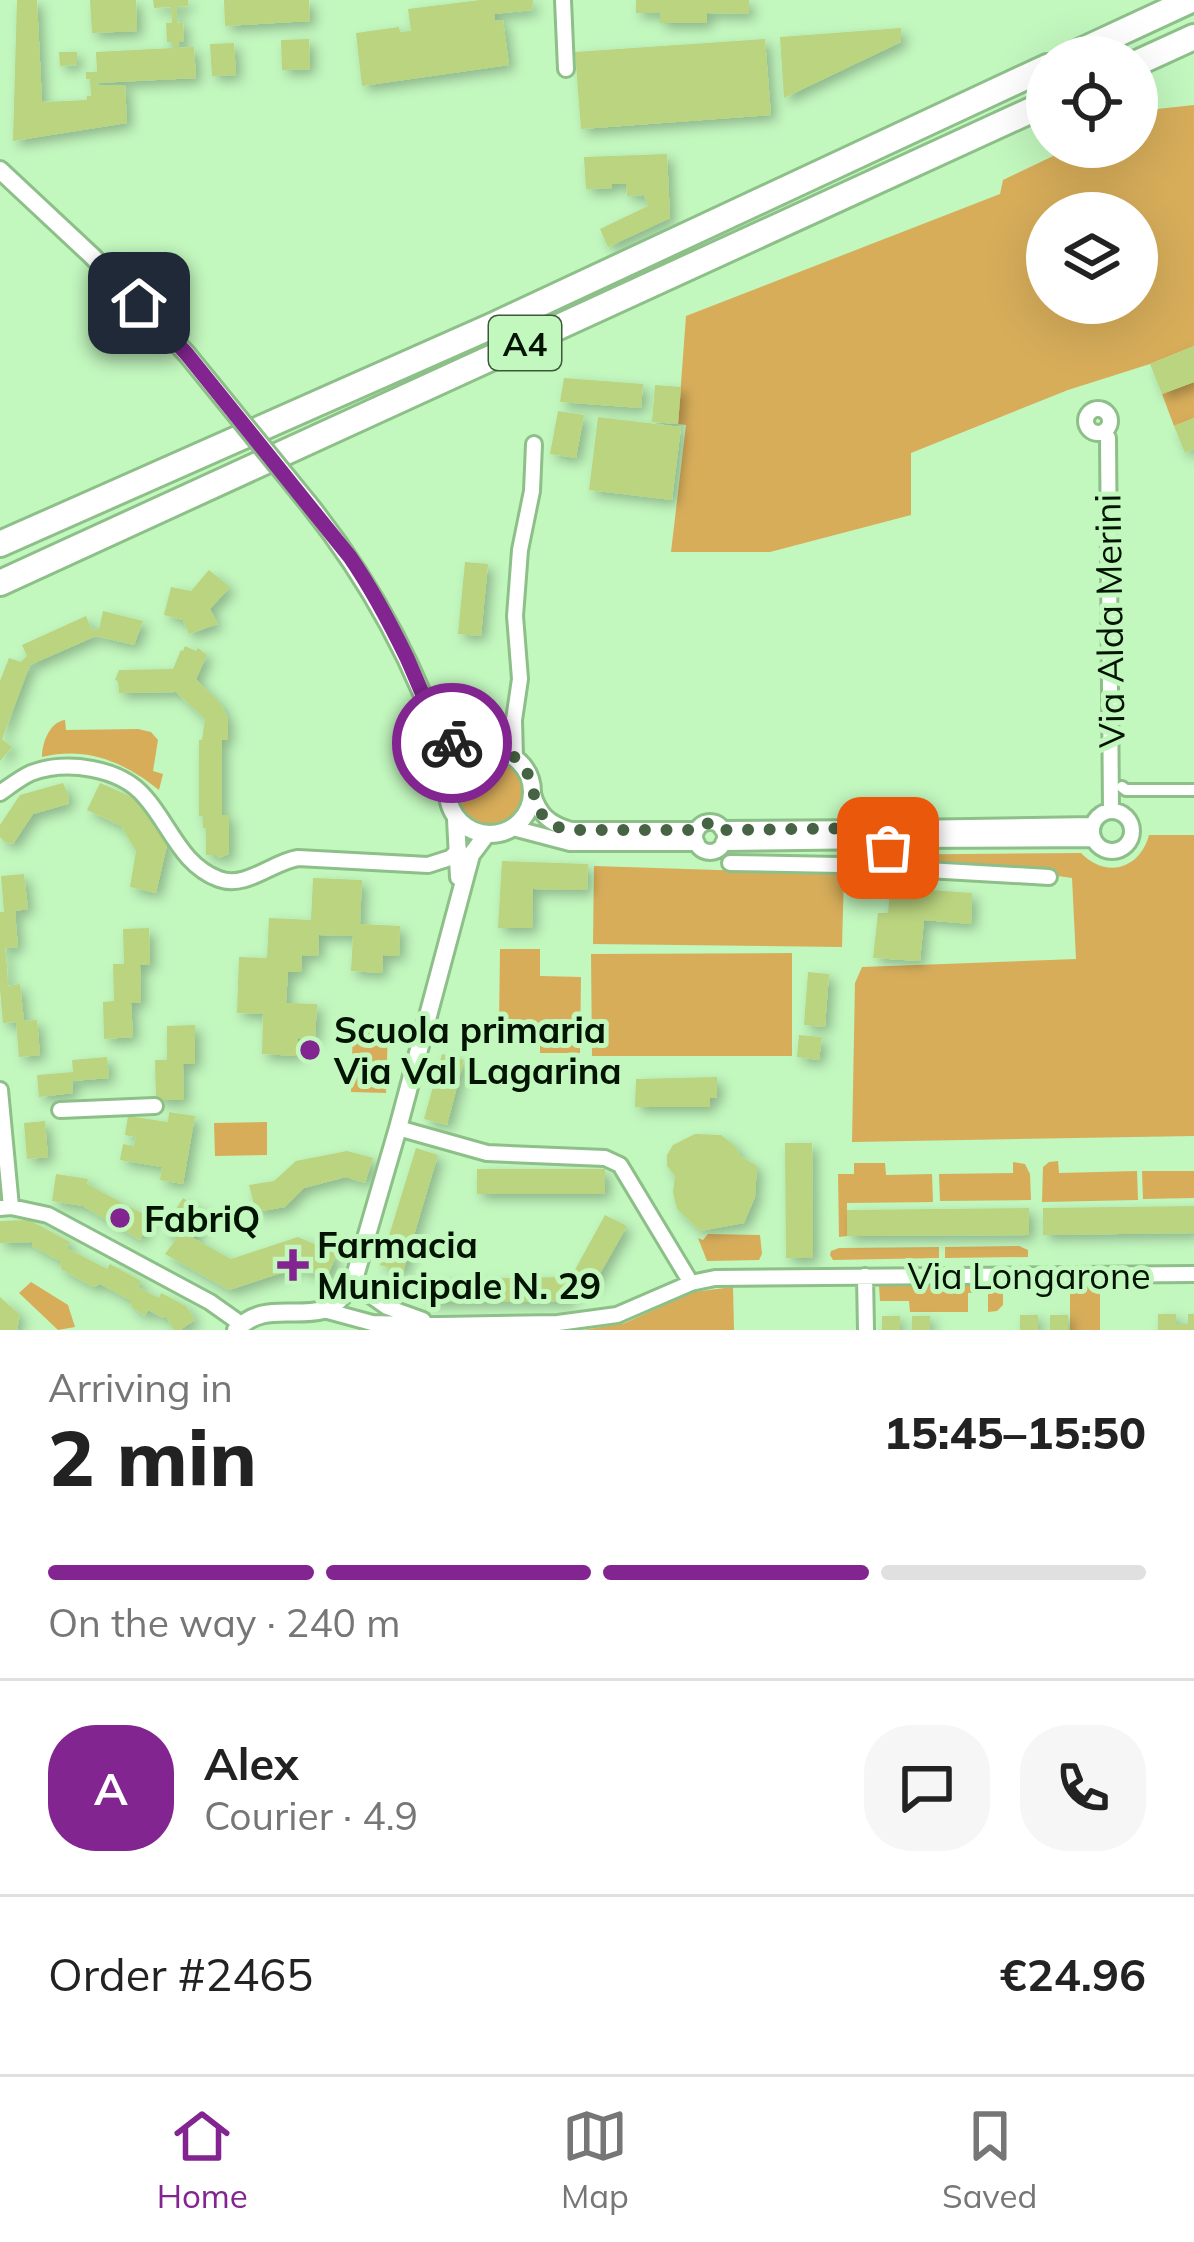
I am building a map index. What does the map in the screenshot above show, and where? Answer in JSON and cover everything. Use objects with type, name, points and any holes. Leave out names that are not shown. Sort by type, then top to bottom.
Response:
[{"type":"highway","points":[[1113,36],[1191,0]]},
{"type":"highway","points":[[1158,53],[1194,37]]},
{"type":"highway","name":"A4","points":[[0,544],[472,335],[1026,77]]},
{"type":"highway","name":"A4","points":[[0,583],[1026,113]]},
{"type":"street","points":[[562,0],[566,69]]},
{"type":"street","points":[[0,170],[186,353],[367,582],[408,661],[451,772],[448,799],[455,817],[460,896]]},
{"type":"street","name":"Via Alda Merini","points":[[1104,432],[1108,438],[1111,812]]},
{"type":"street","points":[[515,758],[520,679],[515,616],[534,444]]},
{"type":"street","points":[[451,772],[462,760],[500,741],[514,720]]},
{"type":"street","points":[[436,725],[454,745],[515,758],[525,768],[536,805],[552,824],[571,830],[697,836]]},
{"type":"street","points":[[0,794],[32,773],[55,768],[82,766],[107,774],[146,797],[191,862],[220,880],[248,878],[298,858],[428,865],[451,858],[459,850]]},
{"type":"street","points":[[1122,787],[1194,790]]},
{"type":"street","points":[[513,829],[524,819],[533,794]]},
{"type":"street","points":[[1111,812],[1123,815],[1130,824],[1129,842],[1120,849],[1103,849],[1093,832],[1100,815],[1111,812]]},
{"type":"street","points":[[455,817],[472,832],[486,835],[513,829],[570,843],[697,836]]},
{"type":"street","points":[[906,834],[895,819],[885,821],[879,834],[884,846],[893,848],[906,834],[1093,832]]},
{"type":"street","points":[[723,836],[719,848],[711,851],[702,849],[697,836],[703,824],[712,822],[723,836],[839,841],[879,834]]},
{"type":"street","points":[[723,836],[879,834]]},
{"type":"street","points":[[0,1090],[6,1207],[48,1214],[210,1302],[240,1328],[274,1311],[324,1310],[353,1283],[472,852],[486,835]]},
{"type":"street","points":[[839,841],[839,865]]},
{"type":"street","points":[[730,863],[1048,877]]},
{"type":"street","points":[[60,1110],[155,1106]]},
{"type":"street","points":[[398,1128],[488,1153],[605,1158],[620,1165],[692,1283]]},
{"type":"street","name":"Via Longarone","points":[[324,1310],[372,1323],[558,1324],[617,1315],[715,1278],[1194,1274]]},
{"type":"street","name":"Via Longarone","points":[[865,1276],[866,1330]]},
{"type":"street","name":"Via Longarone","points":[[353,1283],[387,1307],[440,1325]]},
{"type":"shaded area","points":[[1194,105],[1194,346],[911,453],[911,515],[770,552],[671,552],[686,425],[678,424],[686,316],[1000,194],[1003,180],[1028,168],[1158,168],[1158,109]]},
{"type":"shaded area","points":[[1194,382],[1194,418],[1174,426],[1162,394]]},
{"type":"shaded area","points":[[65,720],[66,730],[151,732],[158,740],[153,771],[163,774],[159,790],[132,771],[90,755],[42,757],[51,729]]},
{"type":"shaded area","points":[[490,760],[513,769],[522,792],[513,815],[490,824],[467,815],[458,792],[467,769]]},
{"type":"shaded area","points":[[1149,835],[1194,835],[1194,1136],[852,1142],[855,983],[862,967],[1076,959],[1072,878],[1003,868],[860,862],[860,855],[1081,853],[1111,868],[1138,856]]},
{"type":"shaded area","points":[[594,866],[844,874],[842,947],[593,944]]},
{"type":"shaded area","points":[[500,949],[540,949],[540,976],[581,977],[580,1053],[540,1053],[540,1026],[499,1025]]},
{"type":"shaded area","points":[[792,953],[792,1056],[592,1056],[591,954]]},
{"type":"shaded area","points":[[353,1026],[388,1027],[386,1093],[351,1092]]},
{"type":"shaded area","points":[[267,1122],[267,1155],[215,1156],[214,1123]]},
{"type":"shaded area","points":[[1058,1161],[1059,1173],[1137,1171],[1138,1200],[1042,1202],[1043,1167]]},
{"type":"shaded area","points":[[1013,1162],[1025,1164],[1030,1174],[1031,1200],[940,1201],[939,1174],[1013,1173]]},
{"type":"shaded area","points":[[854,1163],[885,1163],[886,1175],[932,1174],[933,1202],[847,1203],[847,1236],[839,1237],[838,1174],[854,1174]]},
{"type":"shaded area","points":[[1142,1171],[1194,1171],[1194,1198],[1143,1199]]},
{"type":"shaded area","points":[[708,1234],[760,1235],[762,1254],[759,1260],[707,1261],[698,1238],[703,1240]]},
{"type":"shaded area","points":[[1019,1246],[1028,1250],[1028,1257],[945,1258],[945,1247]]},
{"type":"shaded area","points":[[939,1247],[939,1258],[833,1260],[830,1255],[839,1248]]},
{"type":"shaded area","points":[[31,1282],[68,1305],[75,1327],[58,1330],[19,1293]]},
{"type":"shaded area","points":[[1070,1284],[1100,1284],[1100,1330],[1070,1330]]},
{"type":"shaded area","points":[[1003,1285],[1003,1305],[997,1311],[988,1312],[988,1292],[968,1293],[968,1312],[910,1312],[909,1301],[880,1301],[879,1286]]},
{"type":"shaded area","points":[[733,1287],[734,1330],[584,1330],[625,1323],[693,1292]]},
{"type":"building","points":[[17,0],[37,0],[42,102],[87,100],[91,96],[86,72],[97,72],[96,52],[173,48],[173,42],[167,42],[166,23],[172,23],[171,7],[154,8],[153,0],[188,0],[188,6],[177,7],[184,42],[178,42],[179,48],[194,47],[196,78],[97,83],[125,85],[127,123],[13,141]]},
{"type":"building","points":[[90,0],[136,0],[137,31],[92,33]]},
{"type":"building","points":[[224,0],[309,0],[310,21],[225,26]]},
{"type":"building","points":[[480,0],[533,0],[532,10],[494,14],[495,21],[503,20],[509,65],[362,86],[356,33],[399,27],[400,32],[411,31],[408,9]]},
{"type":"building","points":[[636,0],[749,0],[749,14],[707,13],[707,23],[660,23],[660,13],[636,13]]},
{"type":"building","points":[[901,28],[901,42],[784,98],[780,37]]},
{"type":"building","points":[[309,39],[310,69],[282,70],[281,40]]},
{"type":"building","points":[[765,39],[771,115],[581,129],[575,52]]},
{"type":"building","points":[[234,43],[236,75],[212,76],[210,44]]},
{"type":"building","points":[[59,52],[77,52],[77,65],[60,66]]},
{"type":"building","points":[[667,154],[670,218],[608,247],[600,229],[648,206],[644,195],[627,196],[626,184],[586,189],[584,157]]},
{"type":"building","points":[[1194,346],[1194,382],[1162,394],[1150,364]]},
{"type":"building","points":[[564,378],[643,384],[641,408],[560,402]]},
{"type":"building","points":[[655,385],[681,387],[678,424],[652,422]]},
{"type":"building","points":[[558,411],[584,415],[576,458],[550,454]]},
{"type":"building","points":[[598,417],[681,427],[672,500],[589,490]]},
{"type":"building","points":[[1194,418],[1194,449],[1185,453],[1174,426]]},
{"type":"building","points":[[465,562],[488,564],[481,636],[458,634]]},
{"type":"building","points":[[209,570],[230,587],[210,609],[218,624],[189,634],[183,620],[164,615],[171,587],[191,591]]},
{"type":"building","points":[[103,611],[143,621],[134,645],[96,636],[30,665],[2,739],[12,747],[0,761],[0,681],[9,658],[21,662],[27,656],[22,645],[86,616],[92,630],[99,629]]},
{"type":"building","points":[[185,646],[207,655],[196,679],[221,704],[228,719],[228,740],[222,740],[222,815],[229,815],[229,854],[219,858],[206,855],[206,828],[199,816],[199,740],[205,719],[176,692],[119,693],[115,680],[119,670],[173,669]]},
{"type":"building","points":[[63,783],[68,804],[33,814],[13,844],[0,837],[0,825],[20,795]]},
{"type":"building","points":[[100,783],[141,801],[168,841],[156,893],[130,887],[136,851],[121,826],[87,810]]},
{"type":"building","points":[[502,861],[588,864],[587,890],[533,889],[532,928],[498,928]]},
{"type":"building","points":[[24,874],[28,909],[15,911],[18,947],[5,948],[8,986],[20,984],[24,1021],[37,1020],[40,1055],[19,1057],[16,1022],[3,1023],[0,912],[4,912],[1,876]]},
{"type":"building","points":[[313,878],[362,880],[360,924],[400,926],[399,956],[383,955],[382,973],[351,971],[353,936],[319,935],[318,956],[302,955],[301,972],[288,972],[286,1003],[317,1004],[315,1039],[298,1038],[298,1056],[262,1054],[263,1014],[237,1013],[239,957],[267,958],[269,918],[311,920]]},
{"type":"building","points":[[890,887],[972,893],[971,924],[924,920],[920,961],[873,958],[878,913],[888,913]]},
{"type":"building","points":[[149,928],[150,965],[140,965],[141,1002],[131,1003],[133,1037],[104,1039],[103,1002],[114,1001],[113,964],[124,964],[123,929]]},
{"type":"building","points":[[808,972],[829,974],[825,1027],[804,1025]]},
{"type":"building","points":[[195,1025],[195,1064],[183,1064],[184,1100],[156,1100],[155,1060],[167,1060],[167,1026]]},
{"type":"building","points":[[799,1035],[822,1037],[819,1060],[797,1057]]},
{"type":"building","points":[[442,1054],[464,1060],[447,1125],[424,1119]]},
{"type":"building","points":[[107,1057],[109,1078],[72,1081],[73,1093],[39,1097],[37,1075],[73,1072],[72,1060]]},
{"type":"building","points":[[717,1077],[717,1098],[710,1098],[710,1107],[635,1107],[636,1079]]},
{"type":"building","points":[[169,1112],[195,1116],[183,1184],[160,1180],[162,1167],[120,1160],[123,1144],[134,1146],[136,1137],[125,1135],[128,1116],[168,1122]]},
{"type":"building","points":[[45,1121],[48,1157],[27,1159],[24,1123]]},
{"type":"building","points":[[695,1134],[721,1135],[757,1166],[755,1197],[744,1223],[700,1231],[677,1209],[675,1176],[667,1166],[667,1155],[673,1145]]},
{"type":"building","points":[[785,1143],[812,1143],[813,1258],[786,1258]]},
{"type":"building","points":[[416,1148],[438,1155],[403,1272],[380,1265]]},
{"type":"building","points":[[347,1151],[373,1158],[365,1183],[346,1177],[304,1188],[285,1207],[256,1212],[249,1185],[274,1181],[296,1161]]},
{"type":"building","points":[[477,1169],[605,1169],[605,1194],[477,1194]]},
{"type":"building","points":[[56,1174],[88,1179],[87,1184],[151,1218],[140,1240],[83,1206],[52,1201]]},
{"type":"building","points":[[183,1198],[208,1213],[193,1238],[231,1259],[298,1237],[337,1254],[326,1279],[300,1267],[229,1290],[165,1254],[176,1239],[163,1230]]},
{"type":"building","points":[[1194,1206],[1194,1233],[1043,1235],[1043,1208]]},
{"type":"building","points":[[1029,1208],[1029,1235],[847,1236],[847,1210]]},
{"type":"building","points":[[605,1215],[627,1226],[592,1288],[585,1284],[578,1292],[571,1291],[571,1301],[425,1302],[426,1279],[571,1277]]},
{"type":"building","points":[[29,1220],[70,1242],[67,1248],[141,1281],[138,1287],[186,1306],[195,1320],[174,1330],[166,1316],[148,1310],[145,1316],[131,1307],[130,1300],[61,1269],[60,1261],[32,1242],[0,1243],[0,1221]]},
{"type":"building","points":[[0,1297],[20,1315],[17,1330],[0,1330]]},
{"type":"building","points":[[1158,1314],[1176,1314],[1176,1324],[1188,1324],[1188,1314],[1194,1314],[1194,1330],[1158,1330]]},
{"type":"building","points":[[1020,1315],[1038,1315],[1038,1330],[1020,1330]]},
{"type":"building","points":[[1050,1315],[1068,1315],[1068,1330],[1050,1330]]},
{"type":"building","points":[[882,1316],[900,1316],[900,1330],[882,1330]]},
{"type":"building","points":[[912,1316],[930,1316],[930,1330],[912,1330]]},
{"type":"way so far","points":[[452,743],[474,753],[489,750],[515,758],[531,780],[541,812],[552,824],[571,830],[698,830],[710,822],[722,830],[879,828],[879,841],[888,848]]},
{"type":"place","name":"Scuola primaria Via Val Lagarina","points":[[310,1050]]},
{"type":"place","name":"FabriQ","points":[[120,1218]]},
{"type":"place","name":"Farmacia Municipale N. 29","points":[[293,1265]]},
{"type":"route","points":[[139,303],[186,353],[350,557],[408,661],[436,725],[452,743]]}]
